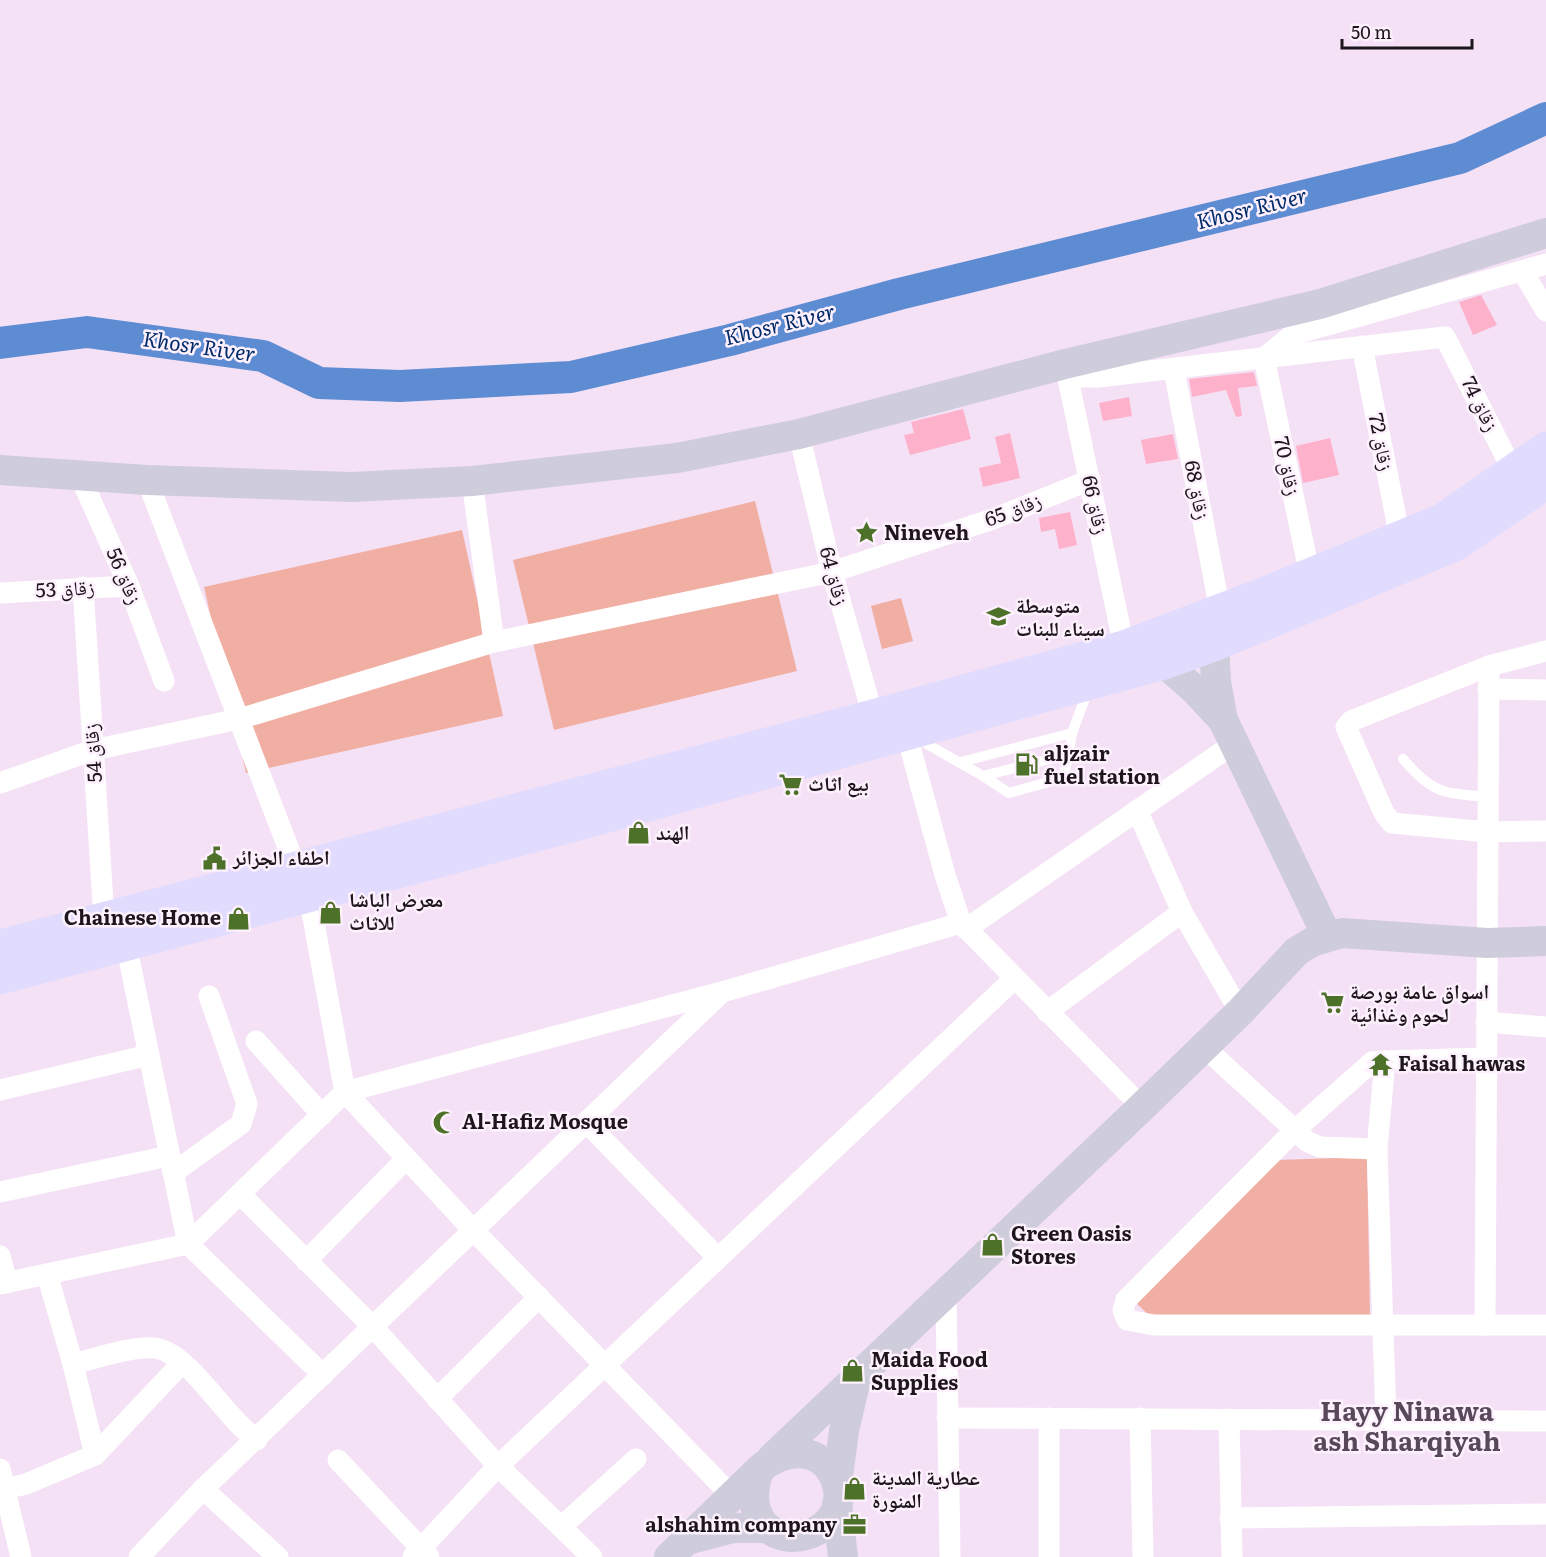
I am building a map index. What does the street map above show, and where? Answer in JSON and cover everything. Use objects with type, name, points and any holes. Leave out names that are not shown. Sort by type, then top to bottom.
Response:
[{"type":"main road","points":[[0,978],[126,944],[302,882],[873,716],[1124,647],[1310,575],[1442,520],[1546,448]]},
{"type":"main road","points":[[0,946],[104,919],[302,882],[906,732],[1164,663],[1214,645],[1455,545],[1546,483]]},
{"type":"street","points":[[0,470],[147,480],[352,488],[472,481],[677,458],[799,434],[1065,364],[1320,304],[1546,233]]},
{"type":"street","points":[[1264,358],[1292,335],[1546,264]]},
{"type":"street","points":[[1523,272],[1546,311]]},
{"type":"street","name":"زقاق 74","points":[[1362,346],[1445,337],[1513,471]]},
{"type":"street","points":[[1065,364],[1081,377],[1174,370],[1362,346]]},
{"type":"street","name":"زقاق 72","points":[[1362,346],[1400,538]]},
{"type":"street","name":"زقاق 70","points":[[1264,358],[1310,575]]},
{"type":"street","name":"زقاق 66","points":[[1065,364],[1124,647]]},
{"type":"street","name":"زقاق 68","points":[[1174,370],[1220,610]]},
{"type":"street","name":"زقاق 64","points":[[799,434],[832,572],[873,716]]},
{"type":"street","name":"زقاق 56","points":[[79,474],[129,586],[164,681]]},
{"type":"street","points":[[147,480],[302,882],[345,1092],[473,1230],[732,1496]]},
{"type":"street","name":"زقاق 65","points":[[0,783],[93,750],[239,719],[494,642],[832,572],[993,519],[1090,480]]},
{"type":"street","points":[[472,481],[494,642]]},
{"type":"street","name":"زقاق 53","points":[[0,593],[129,586]]},
{"type":"street","name":"زقاق 54","points":[[83,587],[104,919]]},
{"type":"street","points":[[1214,645],[1216,682],[1229,731],[1327,936]]},
{"type":"street","points":[[1546,651],[1489,666],[1351,721],[1346,727],[1384,813],[1392,823],[1487,832],[1546,831]]},
{"type":"street","points":[[1164,663],[1195,690],[1229,731]]},
{"type":"street","points":[[1485,1325],[1489,666]]},
{"type":"street","points":[[1488,689],[1546,690]]},
{"type":"street","points":[[0,1256],[4,1283],[188,1244],[345,1092],[722,993],[963,926],[1137,810],[1229,731]]},
{"type":"street","points":[[906,732],[945,876],[963,926],[1142,1107]]},
{"type":"street","points":[[1137,810],[1182,912],[1240,1011]]},
{"type":"street","points":[[1047,1012],[1182,912]]},
{"type":"street","points":[[675,1550],[1142,1107],[1298,951],[1327,936],[1358,934],[1486,943],[1546,941]]},
{"type":"street","points":[[126,944],[188,1244],[323,1375]]},
{"type":"street","points":[[338,1460],[421,1554],[498,1466],[1014,979]]},
{"type":"street","points":[[139,1557],[203,1489],[257,1440],[722,993]]},
{"type":"street","points":[[0,1192],[171,1164],[241,1124],[246,1114],[247,1104],[209,996]]},
{"type":"street","points":[[1486,1022],[1546,1027]]},
{"type":"street","points":[[256,1041],[322,1115]]},
{"type":"street","points":[[1204,1047],[1308,1142],[1320,1147],[1377,1149]]},
{"type":"street","points":[[0,1090],[149,1054]]},
{"type":"street","points":[[1486,1058],[1372,1062],[1295,1130],[1126,1299],[1123,1310],[1127,1320],[1154,1325],[1546,1325]]},
{"type":"street","points":[[1385,1061],[1377,1149],[1386,1420]]},
{"type":"street","points":[[586,1122],[717,1257]]},
{"type":"street","points":[[306,1261],[406,1159]]},
{"type":"street","points":[[241,1195],[373,1328],[498,1466],[592,1557]]},
{"type":"street","points":[[48,1274],[95,1455]]},
{"type":"street","points":[[946,1293],[950,1557]]},
{"type":"street","points":[[437,1399],[539,1297]]},
{"type":"street","points":[[73,1364],[147,1348],[160,1349],[182,1363],[257,1440]]},
{"type":"street","points":[[5,1489],[26,1484],[95,1455],[182,1363]]},
{"type":"street","points":[[675,1550],[715,1531],[782,1540],[810,1535],[822,1528],[832,1517],[844,1431],[856,1379]]},
{"type":"street","points":[[947,1418],[1546,1421]]},
{"type":"street","points":[[1049,1418],[1049,1557]]},
{"type":"street","points":[[1140,1418],[1143,1557]]},
{"type":"street","points":[[1229,1419],[1232,1557]]},
{"type":"street","points":[[782,1540],[757,1515],[752,1500],[753,1484],[766,1464],[787,1453],[803,1453],[818,1459],[830,1470],[837,1494],[843,1557]]},
{"type":"street","points":[[561,1527],[636,1459]]},
{"type":"street","points":[[0,1469],[21,1557]]},
{"type":"street","points":[[203,1489],[278,1557]]},
{"type":"street","points":[[1230,1518],[1546,1514]]},
{"type":"lane","points":[[906,732],[961,762],[1009,793],[1063,778],[1072,733],[1091,681]]},
{"type":"lane","points":[[961,762],[1072,733]]},
{"type":"lane","points":[[983,776],[1069,754]]},
{"type":"lane","points":[[1403,759],[1423,782],[1446,793],[1488,797]]},
{"type":"shaded area","points":[[755,501],[797,671],[554,730],[513,560]]},
{"type":"shaded area","points":[[462,530],[503,716],[246,773],[204,587]]},
{"type":"shaded area","points":[[901,598],[913,641],[882,649],[871,606]]},
{"type":"shaded area","points":[[1367,1157],[1370,1317],[1153,1319],[1135,1302],[1277,1160]]},
{"type":"building","points":[[1481,295],[1497,325],[1473,335],[1459,302]]},
{"type":"building","points":[[1254,372],[1257,386],[1238,388],[1242,416],[1236,417],[1226,390],[1192,397],[1189,379]]},
{"type":"building","points":[[1129,397],[1132,416],[1103,421],[1099,403]]},
{"type":"building","points":[[963,409],[971,439],[910,455],[904,435],[914,433],[911,422]]},
{"type":"building","points":[[1010,433],[1020,478],[983,487],[979,468],[1001,463],[995,437]]},
{"type":"building","points":[[1173,434],[1178,459],[1146,464],[1141,440]]},
{"type":"building","points":[[1330,438],[1339,475],[1303,483],[1296,446]]},
{"type":"building","points":[[1070,512],[1077,545],[1059,549],[1055,529],[1041,532],[1039,518]]},
{"type":"waterway","name":"Khosr River","points":[[0,343],[87,332],[263,356],[319,383],[400,386],[571,377],[730,340],[899,294],[1460,158],[1546,118]]},
{"type":"place","name":"Nineveh","points":[[866,533]]},
{"type":"place","name":"متوسطة سيناء للبنات","points":[[998,617]]},
{"type":"place","name":"aljzair fuel station","points":[[1026,765]]},
{"type":"place","name":"بيع اثاث","points":[[790,784]]},
{"type":"place","name":"الهند","points":[[638,833]]},
{"type":"place","name":"اطفاء الجزائر","points":[[215,858]]},
{"type":"place","name":"معرض الباشا للاثاث","points":[[331,912]]},
{"type":"place","name":"Chainese Home","points":[[239,918]]},
{"type":"place","name":"اسواق عامة بورصة لحوم وغذائية","points":[[1332,1003]]},
{"type":"place","name":"Faisal hawas","points":[[1380,1064]]},
{"type":"place","name":"Al-Hafiz Mosque","points":[[444,1122]]},
{"type":"place","name":"Green Oasis Stores","points":[[993,1245]]},
{"type":"place","name":"Maida Food Supplies","points":[[853,1371]]},
{"type":"place","name":"عطارية المدينة المنورة","points":[[854,1489]]},
{"type":"place","name":"alshahim company","points":[[855,1525]]},
{"type":"district","name":"Hayy Ninawa ash Sharqiyah","points":[[1407,1427]]}]
